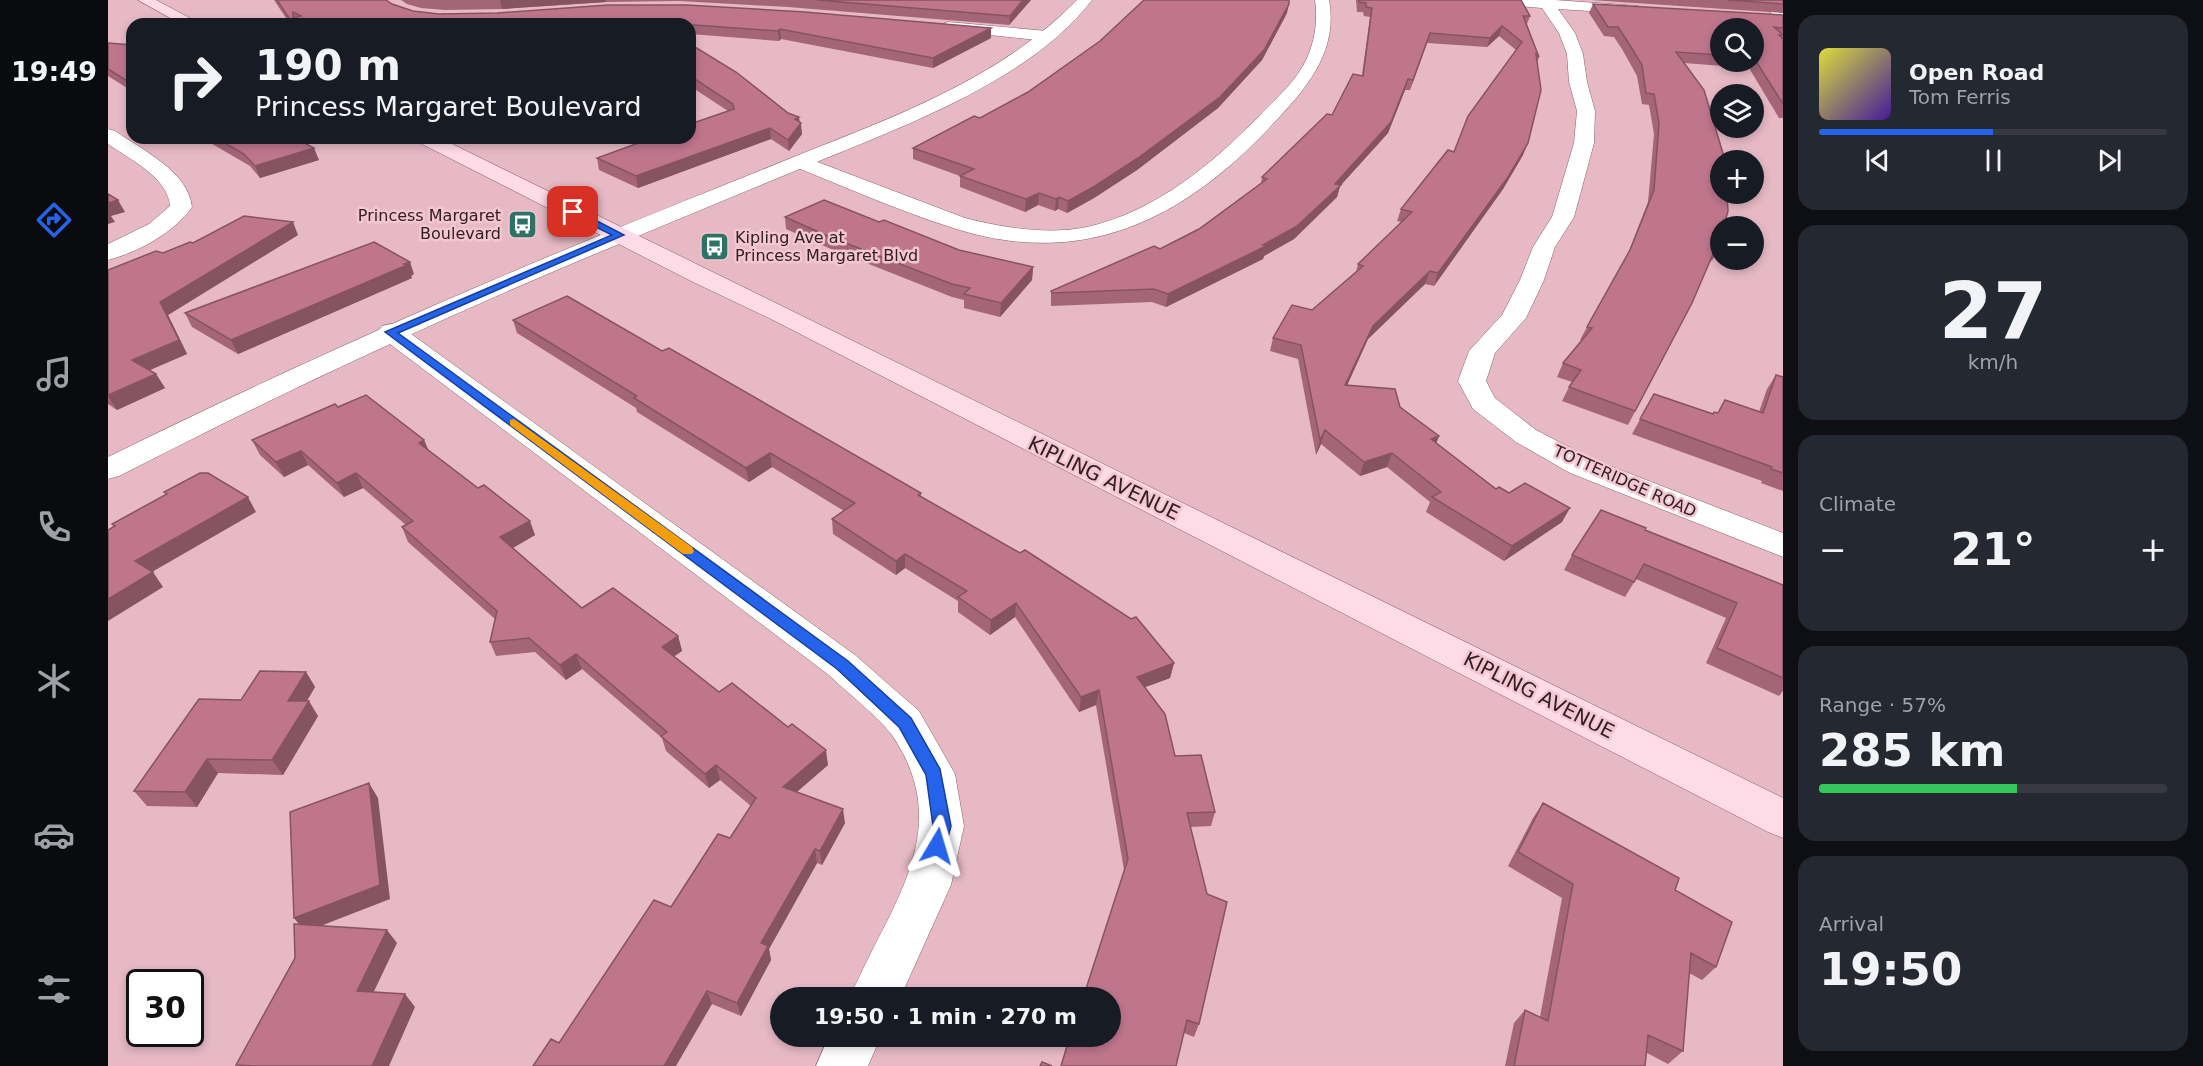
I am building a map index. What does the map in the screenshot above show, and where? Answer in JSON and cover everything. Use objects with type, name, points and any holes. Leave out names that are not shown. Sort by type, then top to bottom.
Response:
[{"type":"main road","points":[[145,0],[181,18]]},
{"type":"main road","name":"KIPLING AVENUE","points":[[436,144],[1385,617],[1783,819]]},
{"type":"street","points":[[108,469],[303,372],[391,332],[868,134],[969,86],[1006,65],[1047,36],[1074,14],[1085,0]]},
{"type":"street","points":[[801,162],[958,223],[984,230],[1040,239],[1068,237],[1121,224],[1177,195],[1201,177],[1249,137],[1296,88],[1315,58],[1321,41],[1325,12],[1322,0]]},
{"type":"street","points":[[1492,0],[1654,11]]},
{"type":"street","points":[[1765,0],[1783,18]]},
{"type":"street","name":"TOTTERIDGE ROAD","points":[[1547,4],[1567,33],[1575,54],[1578,82],[1586,111],[1584,143],[1563,217],[1544,247],[1532,280],[1513,318],[1482,351],[1472,381],[1483,403],[1491,410],[1526,436],[1581,466],[1783,546]]},
{"type":"street","points":[[1764,18],[1783,18]]},
{"type":"street","points":[[930,25],[1047,36]]},
{"type":"street","points":[[108,135],[163,174],[180,194],[181,207],[173,217],[157,229],[108,253]]},
{"type":"street","points":[[391,332],[842,665],[905,722],[934,774],[942,826],[928,885],[879,987]]},
{"type":"street","points":[[842,1066],[851,1047]]},
{"type":"building","points":[[277,0],[386,0],[413,11],[439,14],[497,13],[608,5],[687,5],[805,12],[991,28],[933,58],[780,29],[778,31],[696,25],[696,18],[293,18],[289,18]],"holes":[[[293,12],[301,16],[293,18]]]},
{"type":"building","points":[[817,0],[1023,0],[1010,16]]},
{"type":"building","points":[[1144,0],[1289,0],[1289,4],[1264,50],[1220,97],[1138,158],[1068,201],[1039,193],[1026,199],[960,176],[974,169],[913,148],[974,116],[980,118],[1028,92],[1100,41]]},
{"type":"building","points":[[1359,0],[1521,0],[1530,16],[1523,16],[1539,57],[1536,54],[1541,90],[1528,143],[1508,177],[1438,273],[1430,271],[1373,326],[1345,385],[1395,389],[1400,407],[1439,436],[1431,439],[1496,489],[1499,487],[1509,493],[1525,483],[1570,508],[1512,546],[1432,497],[1441,492],[1392,453],[1364,462],[1325,430],[1320,440],[1301,345],[1273,338],[1292,305],[1312,310],[1363,266],[1358,264],[1412,212],[1401,209],[1448,150],[1454,152],[1468,116],[1522,42],[1502,26],[1490,38],[1430,33],[1413,80],[1408,79],[1391,122],[1335,184],[1341,185],[1297,226],[1263,245],[1266,246],[1168,294],[1154,289],[1052,293],[1051,291],[1154,246],[1160,249],[1199,229],[1267,179],[1262,177],[1327,114],[1332,115],[1353,74],[1363,76],[1372,8],[1366,7],[1366,3],[1359,2]]},
{"type":"building","points":[[1728,0],[1783,0],[1783,4]]},
{"type":"building","points":[[1593,4],[1783,15],[1783,28],[1774,27],[1783,35],[1779,35],[1783,39],[1783,104],[1763,72],[1764,18],[1710,18],[1710,54],[1676,52],[1704,90],[1710,110],[1710,138],[1718,138],[1722,150],[1710,150],[1710,204],[1728,204],[1728,211],[1727,216],[1710,216],[1710,261],[1692,303],[1635,411],[1569,387],[1581,370],[1563,363],[1592,328],[1587,327],[1630,250],[1654,190],[1659,123],[1654,94],[1646,93],[1642,65],[1618,27],[1608,27]]},
{"type":"building","points":[[108,43],[126,44],[126,80],[108,69]]},
{"type":"building","points":[[696,48],[736,72],[788,113],[799,117],[795,119],[801,123],[788,140],[770,128],[636,176],[597,158],[636,144],[696,144],[696,122],[734,109],[733,104],[696,80]]},
{"type":"building","points":[[226,144],[306,144],[314,148],[255,166],[244,154]]},
{"type":"building","points":[[108,194],[118,200],[108,203]]},
{"type":"building","points":[[824,200],[879,222],[884,220],[959,250],[1033,267],[1001,303],[964,294],[970,288],[952,284],[830,237],[785,217]]},
{"type":"building","points":[[244,216],[293,222],[160,302],[179,340],[132,360],[156,374],[108,395],[108,270],[156,251],[163,253],[190,242],[193,243]]},
{"type":"building","points":[[374,242],[410,262],[231,340],[185,313]]},
{"type":"building","points":[[567,296],[662,351],[669,348],[921,493],[918,495],[1020,553],[1025,550],[1131,619],[1136,617],[1174,663],[1137,677],[1165,714],[1175,756],[1201,755],[1215,812],[1187,813],[1207,894],[1227,902],[1199,1024],[1187,1020],[1176,1066],[1061,1066],[1067,1047],[1121,1047],[1121,987],[1087,987],[1128,859],[1099,690],[1081,697],[1016,603],[991,620],[958,597],[967,591],[905,554],[896,561],[832,519],[855,503],[770,453],[746,468],[634,398],[637,396],[513,320]]},
{"type":"building","points":[[1776,375],[1783,377],[1783,473],[1640,419],[1654,394],[1713,414],[1718,413],[1725,400],[1763,413]]},
{"type":"building","points":[[366,395],[424,440],[419,443],[478,488],[484,485],[530,521],[500,537],[582,608],[613,588],[678,636],[662,647],[719,692],[732,683],[788,727],[792,724],[826,750],[783,787],[843,809],[820,851],[815,849],[761,943],[768,946],[737,1003],[707,991],[664,1066],[533,1066],[551,1039],[559,1043],[654,900],[671,907],[718,834],[730,838],[756,798],[716,765],[705,774],[661,736],[667,732],[576,654],[560,665],[529,638],[490,642],[497,611],[402,527],[413,521],[356,473],[337,483],[301,451],[276,462],[252,440],[335,404],[338,407]]},
{"type":"building","points":[[200,473],[208,473],[248,497],[135,561],[153,572],[108,599],[108,530],[115,526],[112,524]]},
{"type":"building","points":[[1601,510],[1783,585],[1783,678],[1717,648],[1737,603],[1644,564],[1634,582],[1572,555]]},
{"type":"building","points":[[260,671],[306,672],[288,701],[309,701],[272,760],[207,759],[185,792],[134,791],[199,699],[241,700]]},
{"type":"building","points":[[369,783],[380,885],[294,918],[290,812]]},
{"type":"building","points":[[1543,803],[1679,878],[1675,890],[1732,922],[1716,967],[1691,953],[1683,1051],[1648,1035],[1645,1066],[1514,1066],[1525,1010],[1548,1021],[1573,884],[1518,852]]},
{"type":"building","points":[[294,924],[387,930],[357,991],[405,994],[372,1066],[236,1065],[295,958]]},
{"type":"building","points":[[1042,1062],[1052,1066],[1040,1066]]},
{"type":"slow traffic","points":[[514,423],[687,551]]},
{"type":"place","name":"Princess Margaret Boulevard","points":[[522,224]]},
{"type":"place","name":"Kipling Ave at Princess Margaret Blvd","points":[[714,246]]},
{"type":"route","points":[[573,212],[620,235],[391,332],[842,665],[905,722],[934,774],[942,826],[937,846]]}]
